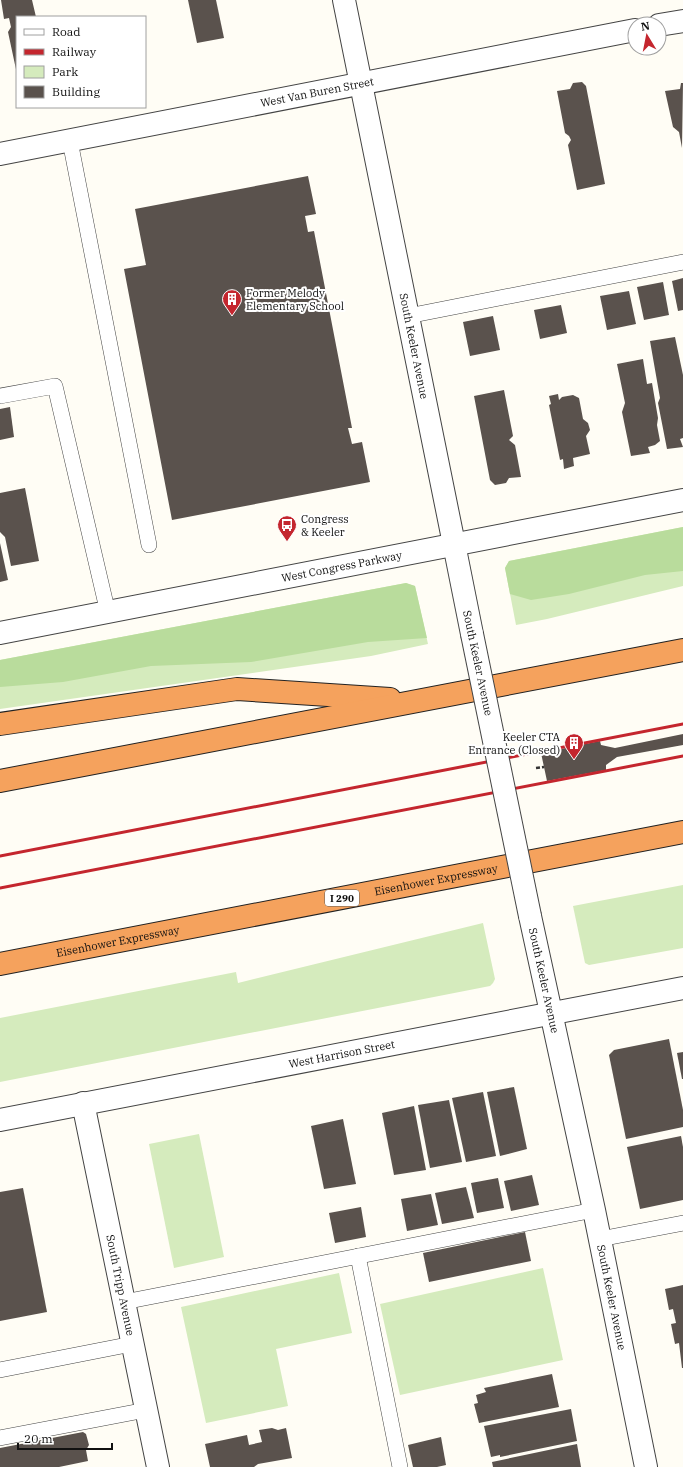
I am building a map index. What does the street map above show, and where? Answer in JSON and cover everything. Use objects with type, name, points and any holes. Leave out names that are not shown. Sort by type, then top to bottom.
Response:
[{"type":"highway","points":[[0,781],[683,650]]},
{"type":"highway","points":[[0,724],[237,689],[421,701]]},
{"type":"highway","name":"Eisenhower Expressway","points":[[0,964],[683,832]]},
{"type":"street","name":"South Keeler Avenue","points":[[344,0],[530,916],[594,1210],[646,1467]]},
{"type":"street","points":[[667,24],[683,21]]},
{"type":"street","name":"West Van Buren Street","points":[[0,154],[361,85],[627,32]]},
{"type":"street","name":"West Congress Parkway","points":[[0,633],[683,500]]},
{"type":"street","name":"West Harrison Street","points":[[0,1120],[683,988]]},
{"type":"street","name":"South Tripp Avenue","points":[[83,1103],[158,1467]]},
{"type":"lane","points":[[70,141],[149,545]]},
{"type":"lane","points":[[408,316],[683,262]]},
{"type":"lane","points":[[0,396],[55,386],[108,613]]},
{"type":"lane","points":[[124,1302],[594,1210]]},
{"type":"lane","points":[[600,1239],[683,1223]]},
{"type":"lane","points":[[358,1256],[400,1467]]},
{"type":"lane","points":[[0,1370],[132,1344]]},
{"type":"lane","points":[[0,1438],[146,1410]]},
{"type":"path","points":[[536,768],[544,767]]},
{"type":"green space","points":[[683,527],[683,586],[547,619],[516,625],[505,568],[509,561]]},
{"type":"green space","points":[[683,527],[683,571],[645,575],[569,594],[531,600],[510,594],[505,568],[509,561]]},
{"type":"green space","points":[[406,583],[415,586],[428,644],[371,656],[0,709],[0,660]]},
{"type":"green space","points":[[406,583],[415,586],[427,638],[368,642],[251,662],[151,666],[63,682],[0,687],[0,660]]},
{"type":"green space","points":[[683,885],[683,948],[589,965],[585,963],[573,906]]},
{"type":"green space","points":[[483,923],[495,979],[490,986],[0,1082],[0,1018],[236,972],[238,983]]},
{"type":"green space","points":[[199,1134],[224,1257],[174,1268],[149,1144]]},
{"type":"green space","points":[[543,1268],[563,1360],[400,1395],[380,1304]]},
{"type":"green space","points":[[339,1273],[352,1333],[276,1349],[288,1406],[206,1423],[181,1307]]},
{"type":"building","points":[[1,0],[32,0],[36,16],[16,16],[16,69],[8,32],[11,27],[9,18],[4,19]]},
{"type":"building","points":[[188,0],[216,0],[224,38],[197,43]]},
{"type":"building","points":[[582,82],[586,86],[605,184],[577,190],[568,145],[571,140],[565,133],[557,91],[570,89],[573,83]]},
{"type":"building","points":[[681,83],[683,83],[682,148],[679,132],[673,127],[665,91],[680,89]]},
{"type":"building","name":"Former Melody Elementary School","points":[[308,176],[316,214],[305,216],[308,232],[314,231],[352,428],[348,428],[352,444],[362,442],[370,482],[172,520],[124,269],[146,265],[135,209]]},
{"type":"building","points":[[683,278],[683,310],[678,311],[672,281]]},
{"type":"building","points":[[663,282],[669,315],[644,320],[637,287]]},
{"type":"building","points":[[629,291],[636,324],[607,330],[600,296]]},
{"type":"building","points":[[561,305],[567,333],[540,339],[534,310]]},
{"type":"building","points":[[493,316],[500,350],[470,356],[463,322]]},
{"type":"building","points":[[675,337],[683,375],[683,438],[680,439],[683,447],[667,449],[658,403],[660,398],[650,341]]},
{"type":"building","points":[[643,359],[647,384],[652,383],[660,441],[655,445],[648,447],[650,453],[631,456],[622,412],[625,403],[617,364]]},
{"type":"building","points":[[504,390],[513,436],[509,440],[515,445],[521,477],[509,478],[506,483],[495,485],[490,480],[474,396]]},
{"type":"building","points":[[558,394],[559,400],[562,397],[573,395],[579,398],[583,419],[588,423],[590,430],[586,436],[590,454],[573,458],[574,466],[564,469],[563,459],[560,460],[549,405],[551,404],[549,396]]},
{"type":"building","points":[[10,407],[14,437],[0,440],[0,409]]},
{"type":"building","points":[[25,488],[39,561],[11,566],[5,537],[0,532],[0,493]]},
{"type":"building","points":[[0,543],[8,580],[0,582]]},
{"type":"building","name":"Keeler CTA Entrance (Closed)","points":[[683,734],[683,745],[617,757],[606,765],[606,770],[547,781],[541,753],[600,741],[601,745],[615,748]]},
{"type":"building","points":[[669,1039],[683,1110],[683,1127],[626,1139],[609,1055],[614,1050]]},
{"type":"building","points":[[683,1052],[683,1079],[682,1079],[677,1053]]},
{"type":"building","points":[[514,1087],[527,1149],[500,1156],[487,1092]]},
{"type":"building","points":[[483,1092],[496,1156],[466,1162],[452,1098]]},
{"type":"building","points":[[449,1100],[462,1162],[430,1168],[418,1105]]},
{"type":"building","points":[[414,1106],[426,1170],[394,1175],[382,1113]]},
{"type":"building","points":[[343,1119],[356,1184],[324,1189],[311,1126]]},
{"type":"building","points":[[681,1136],[683,1147],[683,1200],[640,1209],[627,1147]]},
{"type":"building","points":[[532,1175],[539,1205],[511,1211],[504,1181]]},
{"type":"building","points":[[498,1178],[504,1208],[477,1213],[471,1183]]},
{"type":"building","points":[[466,1187],[474,1218],[442,1224],[435,1193]]},
{"type":"building","points":[[23,1188],[47,1312],[0,1321],[0,1192]]},
{"type":"building","points":[[431,1194],[438,1225],[407,1231],[401,1199]]},
{"type":"building","points":[[361,1207],[366,1237],[335,1243],[329,1213]]},
{"type":"building","points":[[525,1232],[531,1261],[429,1282],[423,1253]]},
{"type":"building","points":[[683,1285],[682,1368],[679,1343],[675,1344],[671,1324],[676,1323],[673,1309],[669,1310],[665,1289]]},
{"type":"building","points":[[552,1374],[559,1407],[479,1423],[474,1404],[478,1403],[476,1395],[486,1392],[484,1388]]},
{"type":"building","points":[[571,1409],[577,1441],[500,1457],[500,1455],[491,1457],[484,1426]]},
{"type":"building","points":[[272,1428],[278,1430],[286,1428],[292,1458],[258,1464],[254,1467],[210,1467],[205,1444],[247,1435],[249,1445],[262,1442],[259,1430]]},
{"type":"building","points":[[83,1432],[86,1434],[89,1445],[86,1450],[88,1461],[59,1467],[0,1467],[0,1448]]},
{"type":"building","points":[[441,1437],[446,1465],[437,1467],[413,1467],[408,1445]]},
{"type":"building","points":[[577,1444],[581,1467],[493,1467],[492,1462]]},
{"type":"railway","points":[[0,856],[683,724]]},
{"type":"railway","points":[[0,888],[683,756]]},
{"type":"place","name":"Former Melody Elementary School","points":[[232,316]]},
{"type":"place","name":"Congress & Keeler","points":[[287,542]]},
{"type":"place","name":"Keeler CTA Entrance (Closed)","points":[[574,760]]}]
